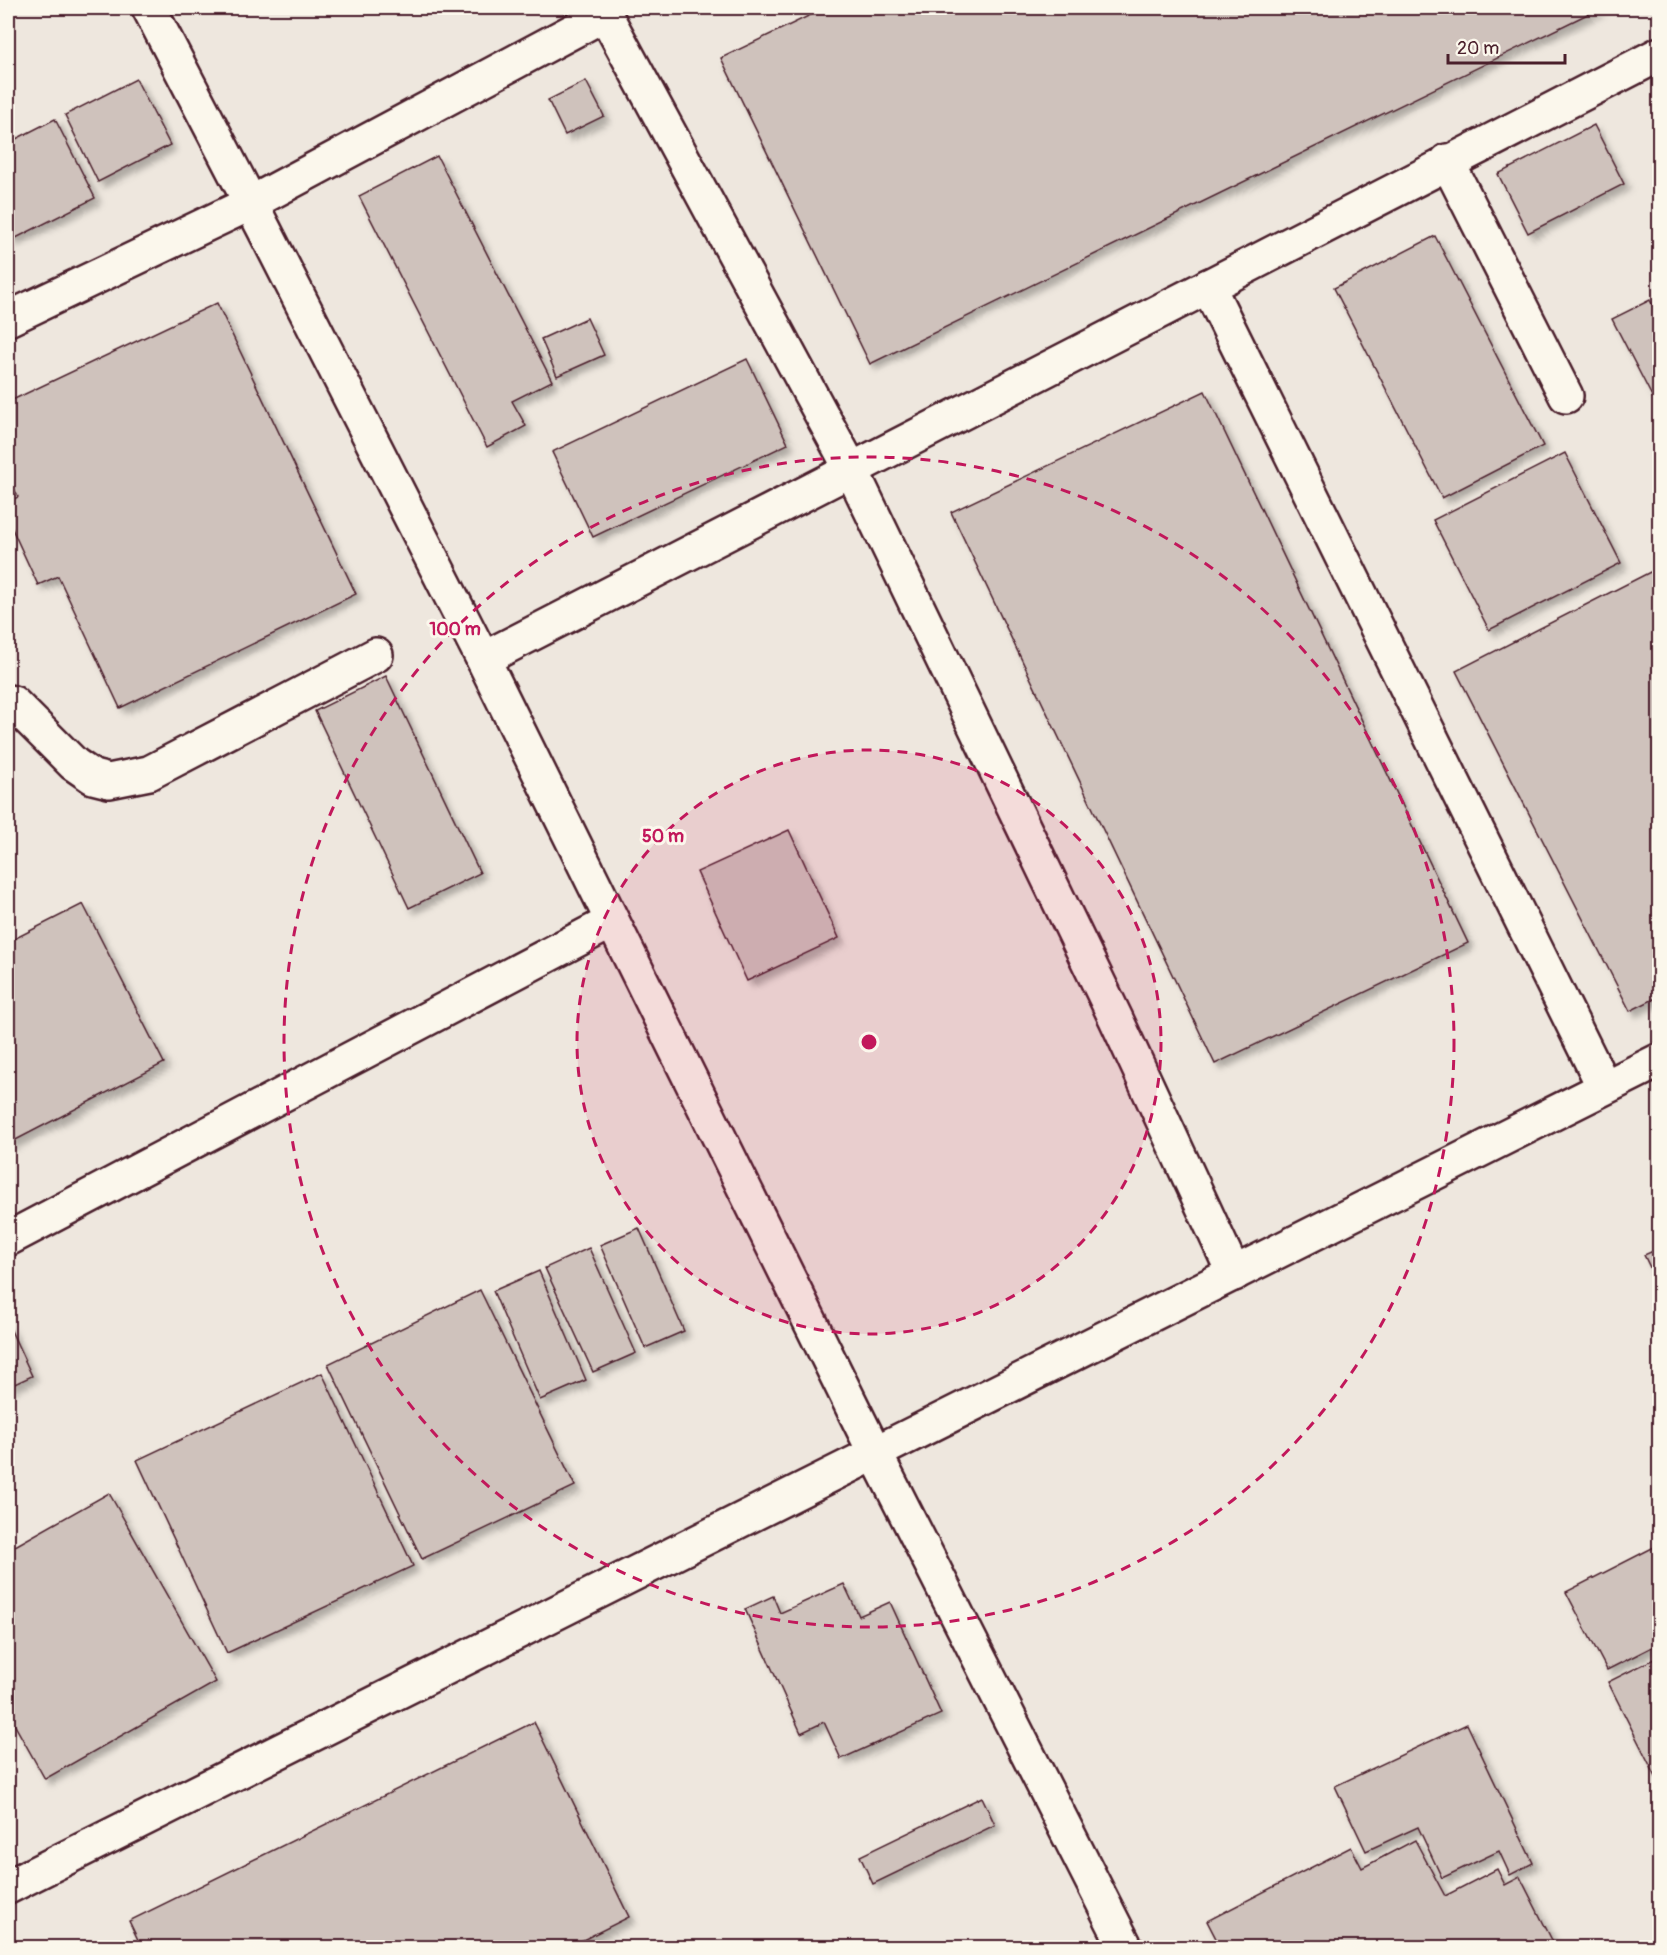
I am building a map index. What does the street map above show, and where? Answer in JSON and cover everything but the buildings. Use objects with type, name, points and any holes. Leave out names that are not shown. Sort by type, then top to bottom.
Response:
[{"type":"lane","points":[[149,8],[483,659],[875,1453],[1126,1947]]},
{"type":"lane","points":[[8,320],[250,203],[612,11],[852,471],[1111,1008],[1234,1274]]},
{"type":"lane","points":[[483,659],[852,471],[1208,286],[1306,232],[1659,54]]},
{"type":"lane","points":[[1447,161],[1566,396]]},
{"type":"lane","points":[[1208,286],[1604,1087]]},
{"type":"lane","points":[[8,702],[13,703],[43,730],[74,764],[93,777],[109,781],[149,773],[376,655]]},
{"type":"lane","points":[[8,1239],[611,922]]},
{"type":"lane","points":[[8,1887],[1659,1060]]},
{"type":"shaded area","points":[[8,8],[1659,8],[1659,1947],[8,1947]]}]
